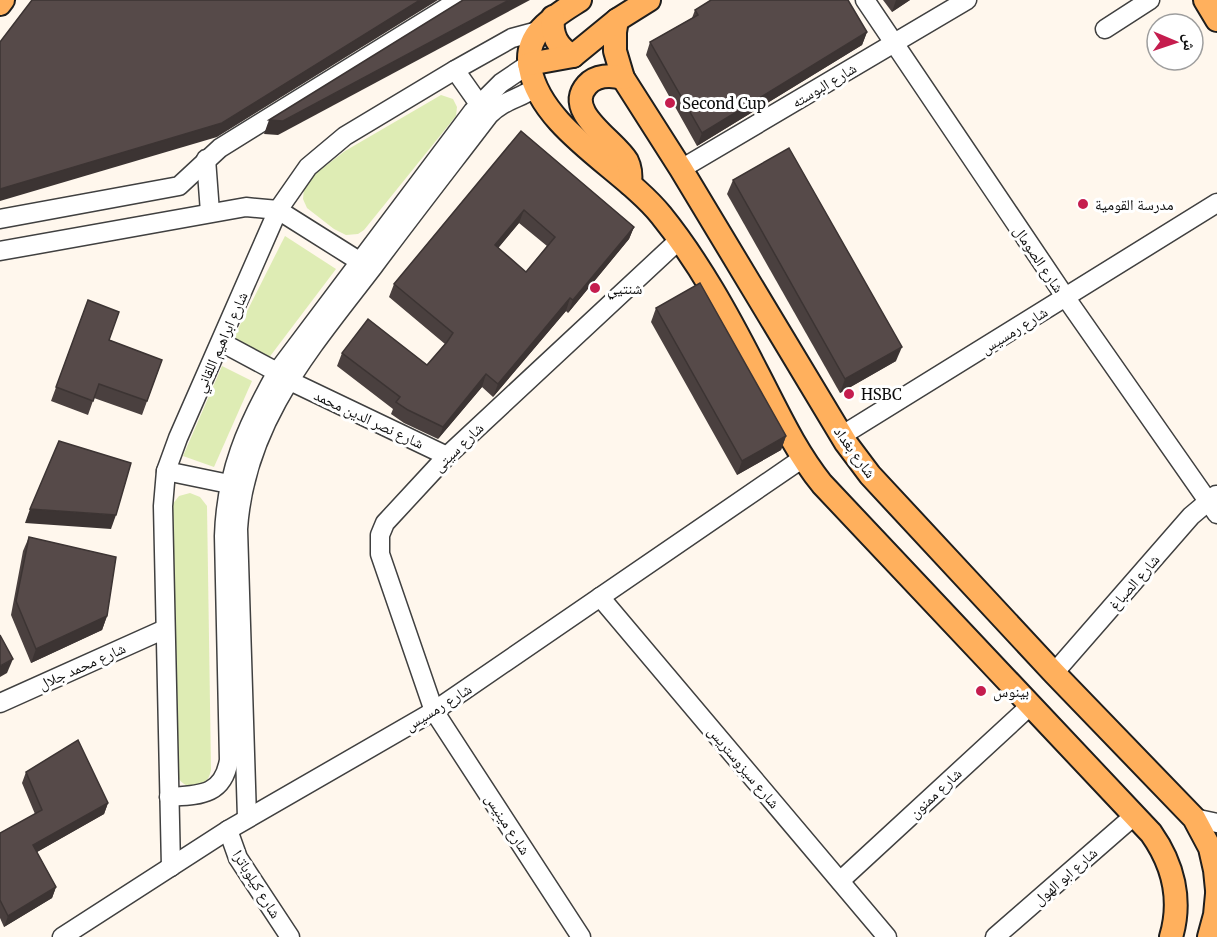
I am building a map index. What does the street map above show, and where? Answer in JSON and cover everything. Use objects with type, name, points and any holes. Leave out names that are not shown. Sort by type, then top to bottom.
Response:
[{"type":"main road","name":"شارع ابراهيم اللقاني","points":[[546,24],[580,0]]},
{"type":"main road","points":[[529,64],[573,56],[617,20],[649,0]]},
{"type":"main road","points":[[1204,0],[1217,20]]},
{"type":"main road","name":"شارع بغداد","points":[[617,20],[614,38],[615,51],[622,78],[681,170],[841,436],[870,475],[1054,673],[1194,818],[1210,848],[1215,870],[1217,892],[1213,929]]},
{"type":"main road","points":[[573,56],[565,51],[556,40],[552,26],[546,24],[530,50],[529,64],[536,87],[549,107],[570,133],[630,184],[661,215],[734,330],[784,428],[802,458],[829,493],[1159,843],[1171,872],[1176,902],[1171,937]]},
{"type":"main road","points":[[622,78],[605,76],[593,80],[584,90],[581,103],[592,123],[625,159],[630,171],[630,184]]},
{"type":"street","points":[[0,219],[175,188],[220,148],[459,0]]},
{"type":"street","name":"شارع الصومال","points":[[865,0],[1066,298],[1214,503]]},
{"type":"street","name":"شارع البوسته","points":[[681,170],[967,0]]},
{"type":"street","points":[[1105,29],[1150,0]]},
{"type":"street","name":"شارع ابراهيم اللقاني","points":[[171,867],[163,507],[166,471],[175,444],[279,210],[302,175],[337,141],[512,38],[546,24]]},
{"type":"street","points":[[169,797],[203,794],[211,790],[224,777],[229,760],[224,536],[229,484],[247,429],[359,261],[479,104],[501,83],[529,64]]},
{"type":"street","points":[[455,70],[479,104]]},
{"type":"street","points":[[247,818],[238,545],[242,492],[253,451],[283,377],[327,327],[489,115],[505,102],[530,92],[536,87]]},
{"type":"street","points":[[206,159],[210,212]]},
{"type":"street","name":"شارع رمسيس","points":[[841,436],[1217,203]]},
{"type":"street","points":[[0,251],[246,207],[279,210],[359,261]]},
{"type":"street","name":"شارع سيتى","points":[[434,711],[380,554],[379,542],[382,529],[388,518],[447,456],[679,240]]},
{"type":"street","name":"شارع نصر الدين محمد","points":[[221,342],[283,377],[447,456]]},
{"type":"street","name":"شارع رمسيس","points":[[62,937],[247,818],[434,711],[802,458]]},
{"type":"street","points":[[166,471],[229,484]]},
{"type":"street","name":"شارع الصباغ","points":[[1054,673],[1191,516],[1214,503]]},
{"type":"street","name":"شارع سيزوستريس","points":[[600,597],[887,937]]},
{"type":"street","name":"شارع محمد جلال","points":[[0,703],[165,629]]},
{"type":"street","name":"شارع ممنون","points":[[840,881],[1031,705]]},
{"type":"street","name":"شارع مينيس","points":[[434,711],[581,937]]},
{"type":"street","name":"شارع ابو الهول","points":[[995,937],[1135,815]]},
{"type":"street","points":[[1194,818],[1217,823]]},
{"type":"street","name":"شارع كيلوباترا","points":[[228,830],[238,858],[290,937]]},
{"type":"green space","points":[[441,95],[453,99],[457,107],[456,116],[364,230],[358,234],[346,235],[334,229],[307,208],[303,199],[304,189],[315,174],[345,151]]},
{"type":"green space","points":[[285,236],[336,269],[268,359],[234,337]]},
{"type":"green space","points":[[222,366],[252,381],[214,467],[183,456]]},
{"type":"green space","points":[[190,493],[200,497],[207,506],[211,770],[206,781],[192,787],[182,783],[178,778],[172,505],[179,496]]},
{"type":"building","points":[[32,0],[420,0],[222,123],[0,189],[0,42]]},
{"type":"building","points":[[463,0],[509,0],[283,121],[269,120]]},
{"type":"building","points":[[711,0],[848,0],[867,32],[702,133],[650,42],[698,15],[695,10]]},
{"type":"building","points":[[521,131],[634,227],[573,300],[570,298],[498,384],[486,374],[443,427],[396,402],[400,397],[342,353],[368,319],[427,365],[447,342],[453,333],[394,284]],"holes":[[[524,210],[555,237],[526,272],[495,245]]]},
{"type":"building","points":[[789,148],[902,347],[845,379],[733,180]]},
{"type":"building","points":[[700,283],[786,436],[742,461],[656,308]]},
{"type":"building","points":[[88,300],[119,312],[109,340],[162,360],[147,401],[99,384],[93,401],[56,387]]},
{"type":"building","points":[[59,441],[131,463],[116,515],[30,509]]},
{"type":"building","points":[[29,537],[116,557],[107,616],[36,649],[16,601]]},
{"type":"building","points":[[0,635],[13,659],[0,666]]},
{"type":"building","points":[[78,740],[108,803],[33,845],[56,887],[8,916],[0,900],[0,833],[42,810],[26,772]]},
{"type":"place","name":"Second Cup","points":[[670,103]]},
{"type":"place","name":"مدرسة القومية","points":[[1083,204]]},
{"type":"place","name":"شنتيي","points":[[595,288]]},
{"type":"place","name":"HSBC","points":[[849,394]]},
{"type":"place","name":"بينوس","points":[[981,691]]}]
